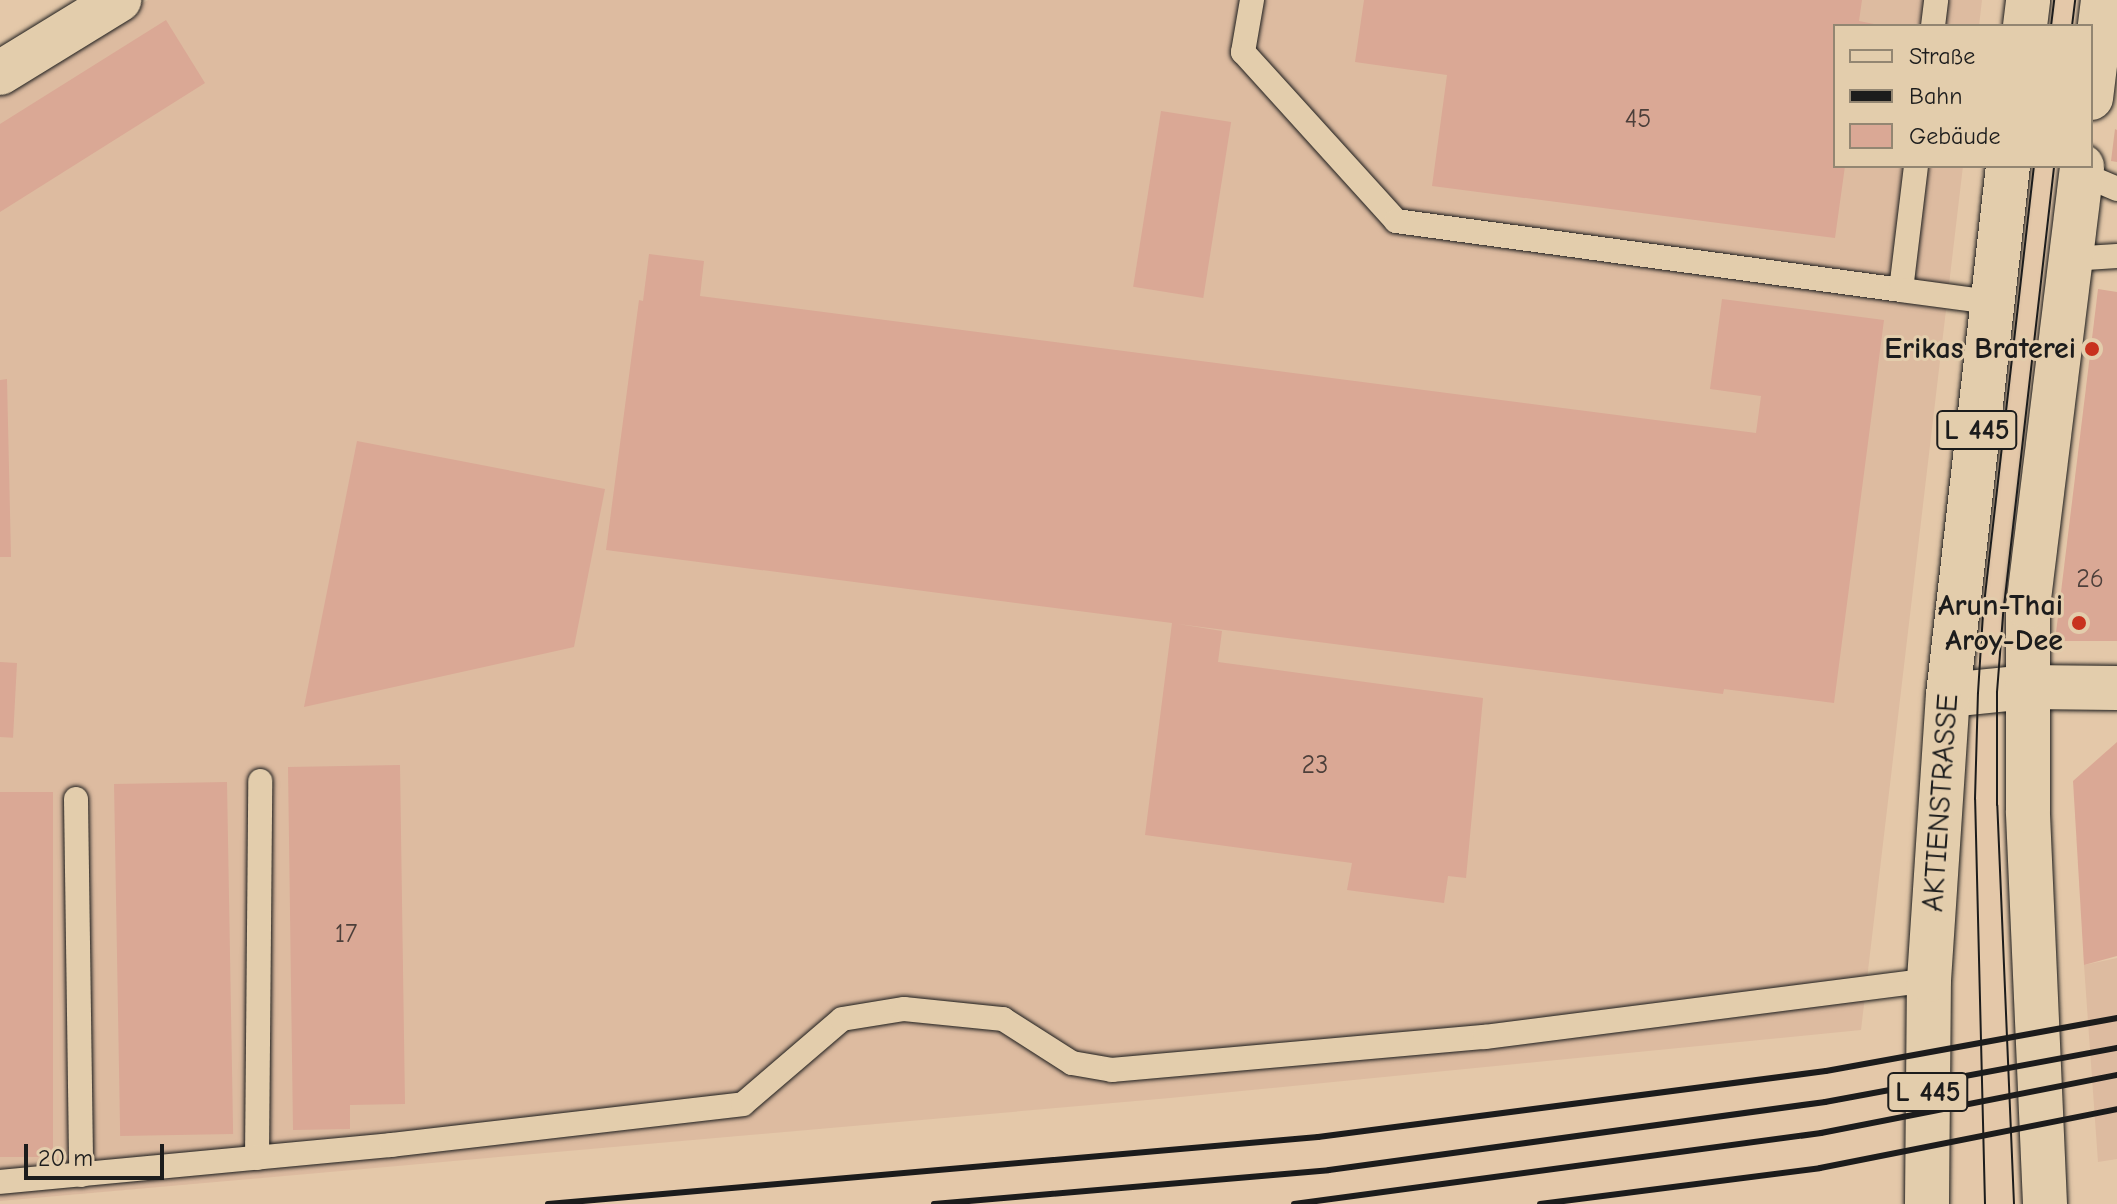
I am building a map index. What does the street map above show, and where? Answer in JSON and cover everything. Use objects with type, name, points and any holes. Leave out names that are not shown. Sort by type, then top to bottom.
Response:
[{"type":"main road","points":[[0,73],[119,0]]},
{"type":"main road","points":[[2025,24],[2028,0]]},
{"type":"main road","points":[[2093,82],[2103,0]]},
{"type":"main road","name":"AKTIENSTRASSE","points":[[1927,1204],[1929,980],[1948,695],[2008,168]]},
{"type":"main road","name":"L 445","points":[[2045,1204],[2028,811],[2028,607],[2070,259],[2094,176]]},
{"type":"main road","points":[[1948,695],[2027,687],[2117,688]]},
{"type":"lane","points":[[1252,0],[1243,52],[1396,221],[1991,302]]},
{"type":"lane","points":[[1933,24],[1936,0]]},
{"type":"lane","points":[[1901,290],[1916,168]]},
{"type":"lane","points":[[2070,259],[2117,256]]},
{"type":"lane","points":[[257,1158],[260,781]]},
{"type":"lane","points":[[76,799],[81,1175]]},
{"type":"lane","points":[[0,1182],[257,1158],[743,1104],[842,1019],[904,1009],[1003,1019],[1072,1063],[1112,1070],[1485,1037],[1929,980]]},
{"type":"shaded area","points":[[148,0],[1982,0],[1979,24],[1833,24],[1833,168],[1963,168],[1861,1030],[1170,1098],[0,1201],[0,86]]},
{"type":"shaded area","points":[[2117,958],[2117,1159],[2098,1162],[2084,965]]},
{"type":"building","points":[[1364,0],[1862,0],[1859,21],[1874,24],[1833,24],[1833,168],[1845,168],[1835,238],[1432,186],[1447,75],[1355,62]]},
{"type":"building","points":[[166,20],[205,83],[0,212],[0,124]]},
{"type":"building","points":[[1161,111],[1231,122],[1203,298],[1133,287]]},
{"type":"building","points":[[2117,130],[2117,162],[2111,161]]},
{"type":"building","points":[[649,254],[704,261],[700,296],[1756,433],[1761,396],[1710,389],[1722,299],[1884,320],[1834,703],[1724,689],[1723,694],[1178,624],[1222,631],[1218,662],[1483,698],[1466,878],[1448,876],[1444,903],[1347,890],[1352,863],[1145,835],[1172,623],[606,550],[639,300],[643,301]]},
{"type":"building","points":[[2098,289],[2117,292],[2117,641],[2055,641]]},
{"type":"building","points":[[7,379],[11,557],[0,557],[0,380]]},
{"type":"building","points":[[357,441],[605,489],[574,647],[304,707]]},
{"type":"building","points":[[0,662],[17,663],[13,738],[0,737]]},
{"type":"building","points":[[2117,742],[2117,956],[2084,965],[2073,781]]},
{"type":"building","points":[[400,765],[405,1104],[350,1105],[350,1129],[293,1130],[288,767]]},
{"type":"building","points":[[227,782],[233,1134],[120,1136],[114,784]]},
{"type":"building","points":[[0,792],[53,792],[53,1157],[0,1157]]},
{"type":"tram line","points":[[2051,24],[2054,0]]},
{"type":"tram line","points":[[2072,24],[2075,0]]},
{"type":"tram line","points":[[1985,1204],[1975,799],[1978,693],[1983,613],[2034,168]]},
{"type":"tram line","points":[[2014,1204],[1997,805],[1997,692],[2054,168]]},
{"type":"railway","points":[[548,1204],[1318,1137],[1826,1071],[2117,1018]]},
{"type":"railway","points":[[934,1204],[1329,1170],[1825,1102],[2117,1048]]},
{"type":"railway","points":[[1294,1204],[1821,1133],[2117,1075]]},
{"type":"railway","points":[[1540,1204],[1820,1168],[2117,1109]]},
{"type":"place","name":"Erikas Braterei","points":[[2092,349]]},
{"type":"place","name":"Arun-Thai Aroy-Dee","points":[[2079,623]]}]
